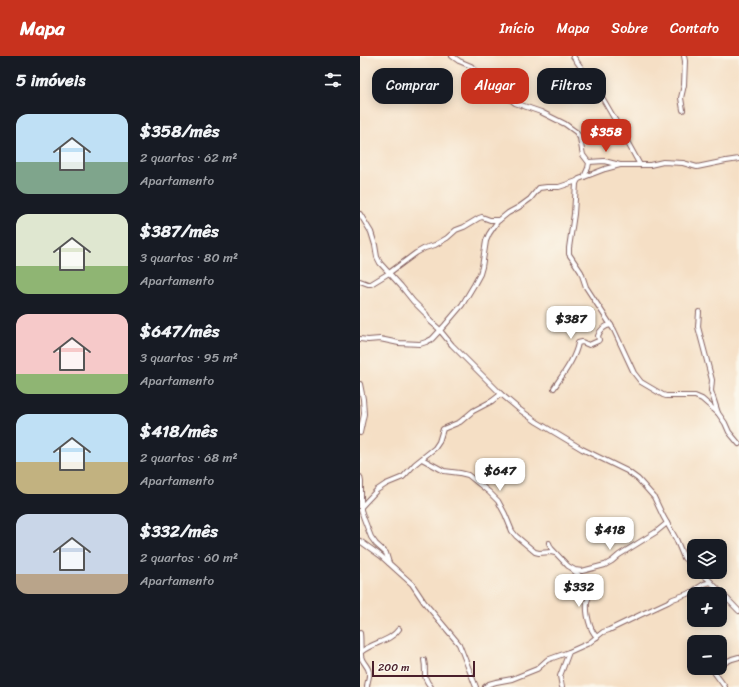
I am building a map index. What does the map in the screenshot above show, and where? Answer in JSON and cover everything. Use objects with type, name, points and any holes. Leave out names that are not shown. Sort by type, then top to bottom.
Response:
[{"type":"street","points":[[452,56],[470,66],[516,104],[541,112],[576,132],[580,138],[583,155],[589,162]]},
{"type":"street","points":[[573,56],[603,99],[640,165]]},
{"type":"street","points":[[684,56],[684,85],[681,98],[681,104],[684,110]]},
{"type":"street","points":[[589,162],[604,161],[620,165],[650,165],[665,162],[697,166],[739,159]]},
{"type":"street","points":[[584,177],[589,162]]},
{"type":"street","points":[[360,339],[423,344],[435,336],[462,306],[474,285],[482,267],[486,241],[499,220],[530,199],[539,188],[560,187],[620,165]]},
{"type":"street","points":[[577,180],[569,254],[581,272],[586,287],[611,324],[634,373],[641,382],[666,396],[695,396],[704,401],[718,413],[729,432],[739,444]]},
{"type":"street","points":[[360,214],[371,232],[379,261],[452,345],[501,394],[520,410],[582,449],[621,468],[638,479],[654,497],[676,539],[684,558],[687,561]]},
{"type":"street","points":[[360,281],[370,284],[389,273],[416,253],[435,245],[456,230],[479,218],[482,217],[499,220]]},
{"type":"street","points":[[699,312],[698,327],[712,380],[711,391],[718,413]]},
{"type":"street","points":[[554,388],[570,363],[578,348],[578,344],[582,342],[589,345],[598,341],[600,331],[604,327],[611,324]]},
{"type":"street","points":[[360,384],[364,414],[360,433]]},
{"type":"street","points":[[361,507],[377,490],[386,484],[403,477],[438,444],[443,428],[460,422],[473,411],[492,401],[501,394]]},
{"type":"street","points":[[422,459],[444,471],[460,472],[468,475],[498,501],[512,531],[516,536],[535,552],[555,553]]},
{"type":"street","points":[[360,477],[361,507],[364,519],[371,537],[386,553],[390,563]]},
{"type":"street","points":[[549,543],[551,548],[564,563],[578,571],[605,565],[667,524]]},
{"type":"street","points":[[360,541],[390,563],[412,584],[424,602],[457,641],[476,687]]},
{"type":"street","points":[[572,568],[583,580],[588,589],[588,617],[592,630],[597,637]]},
{"type":"street","points":[[707,579],[739,611]]},
{"type":"street","points":[[485,687],[489,684],[512,679],[537,669],[546,661],[589,643],[603,632],[711,582]]},
{"type":"street","points":[[361,654],[370,647],[391,637],[399,629]]},
{"type":"street","points":[[360,633],[362,659],[367,665],[369,671],[367,687]]},
{"type":"street","points":[[562,687],[560,676],[569,652]]},
{"type":"street","points":[[727,662],[739,657]]},
{"type":"street","points":[[424,660],[424,677],[431,687]]},
{"type":"street","points":[[716,675],[725,687]]}]
